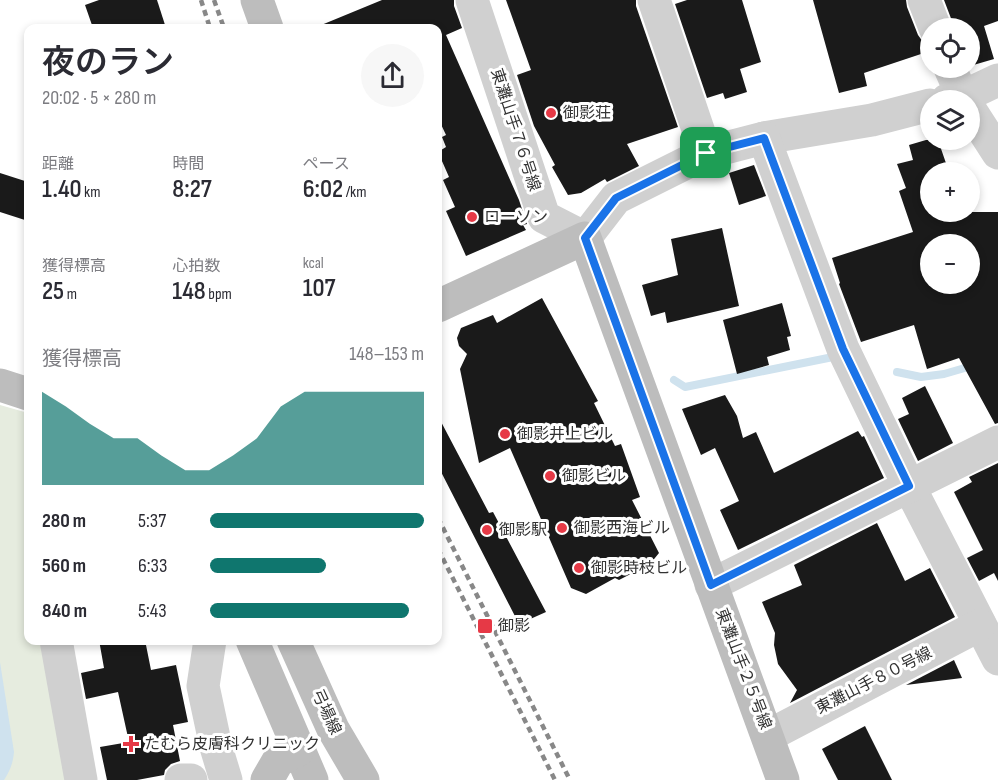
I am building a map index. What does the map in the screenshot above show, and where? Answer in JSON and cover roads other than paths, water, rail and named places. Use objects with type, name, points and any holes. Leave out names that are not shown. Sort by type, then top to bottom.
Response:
[{"type":"street","points":[[257,0],[266,24]]},
{"type":"street","name":"東灘山手７６号線","points":[[472,0],[544,217],[585,238]]},
{"type":"street","points":[[654,0],[706,153]]},
{"type":"street","points":[[924,0],[931,18]]},
{"type":"street","points":[[971,90],[998,80]]},
{"type":"street","points":[[442,304],[585,238],[616,198],[706,153],[764,138],[872,120],[920,108]]},
{"type":"street","points":[[980,127],[998,153]]},
{"type":"street","points":[[764,138],[843,349],[909,486],[990,634]]},
{"type":"street","name":"東灘山手２５号線","points":[[585,238],[783,780]]},
{"type":"street","points":[[0,385],[24,393]]},
{"type":"street","points":[[711,585],[998,442]]},
{"type":"street","name":"東灘山手８０号線","points":[[768,736],[990,634]]},
{"type":"street","points":[[57,645],[81,780]]},
{"type":"street","points":[[210,645],[203,686],[216,747],[226,780]]},
{"type":"street","points":[[254,645],[312,780]]},
{"type":"street","name":"弓場線","points":[[295,645],[333,729],[363,780]]},
{"type":"street","points":[[267,780],[278,761],[298,750]]},
{"type":"street","points":[[181,780],[191,780]]},
{"type":"water","points":[[0,662],[14,752],[11,767],[4,780],[0,780]]},
{"type":"waterway","points":[[674,380],[685,387],[833,357]]},
{"type":"waterway","points":[[897,372],[921,377],[944,374],[975,365]]},
{"type":"railway","points":[[201,0],[209,24]]},
{"type":"railway","points":[[214,0],[223,24]]},
{"type":"railway","points":[[442,526],[570,780]]},
{"type":"railway","points":[[442,557],[555,780]]},
{"type":"place","name":"御影荘","points":[[551,113]]},
{"type":"place","name":"ローソン","points":[[472,217]]},
{"type":"place","name":"御影井上ビル","points":[[505,434]]},
{"type":"place","name":"御影ビル","points":[[550,476]]},
{"type":"place","name":"御影西海ビル","points":[[562,528]]},
{"type":"place","name":"御影駅","points":[[487,530]]},
{"type":"place","name":"御影時枝ビル","points":[[579,568]]},
{"type":"place","name":"御影","points":[[485,626]]},
{"type":"place","name":"たむら皮膚科クリニック","points":[[131,744]]}]
